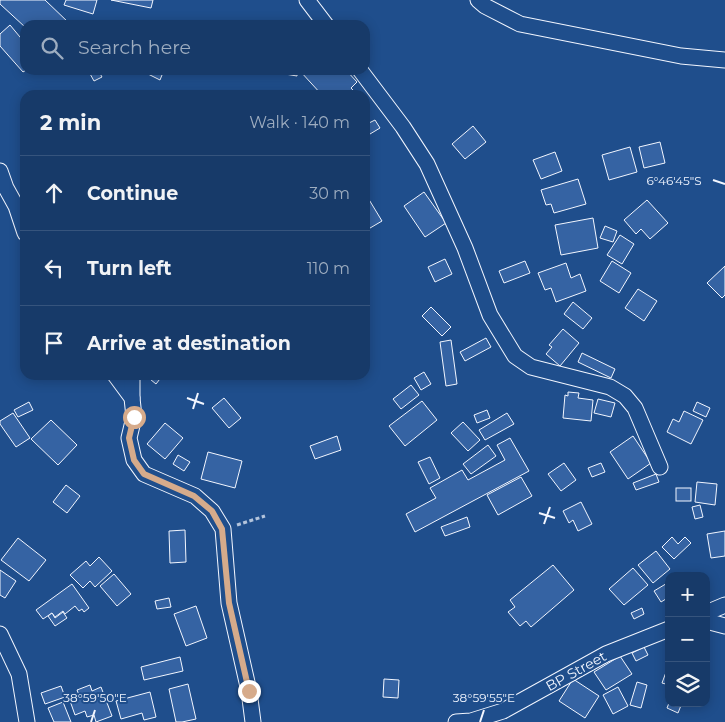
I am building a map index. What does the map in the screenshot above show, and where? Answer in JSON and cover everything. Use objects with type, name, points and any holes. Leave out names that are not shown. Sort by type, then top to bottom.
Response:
[{"type":"street","points":[[307,0],[322,20]]},
{"type":"street","points":[[478,0],[485,6],[520,24],[681,56],[725,60]]},
{"type":"street","points":[[364,75],[403,127],[427,164],[465,248],[490,315],[515,356],[531,367],[610,387],[625,396],[635,408],[660,467]]},
{"type":"street","points":[[0,171],[20,218]]},
{"type":"street","points":[[119,380],[132,398]]},
{"type":"street","points":[[132,380],[134,417],[129,438],[134,460],[144,474],[194,496],[212,511],[222,529],[229,603],[249,691],[253,722]]},
{"type":"street","points":[[710,611],[725,605]]},
{"type":"street","points":[[710,622],[725,626]]},
{"type":"street","name":"BP Street","points":[[456,722],[471,721],[503,712],[606,654],[665,630]]},
{"type":"street","points":[[0,634],[19,674],[27,722]]},
{"type":"path","points":[[222,529],[265,516]]},
{"type":"building","points":[[0,0],[45,0],[66,20],[20,20],[20,22],[0,4]]},
{"type":"building","points":[[66,0],[97,0],[93,14],[64,5]]},
{"type":"building","points":[[111,0],[153,0],[151,8]]},
{"type":"building","points":[[10,25],[20,37],[20,69],[0,46],[0,34]]},
{"type":"building","points":[[91,75],[101,75],[102,77],[94,81]]},
{"type":"building","points":[[150,75],[162,75],[160,80]]},
{"type":"building","points":[[304,75],[351,75],[357,82],[351,88],[353,90],[317,90]]},
{"type":"building","points":[[375,120],[380,128],[370,134],[370,122]]},
{"type":"building","points":[[473,126],[486,142],[465,159],[452,144]]},
{"type":"building","points":[[660,142],[665,163],[644,168],[639,147]]},
{"type":"building","points":[[630,147],[637,172],[609,180],[602,155]]},
{"type":"building","points":[[555,152],[562,171],[541,179],[533,160]]},
{"type":"building","points":[[578,179],[586,204],[554,213],[551,204],[546,205],[541,190]]},
{"type":"building","points":[[424,192],[446,223],[425,237],[404,206]]},
{"type":"building","points":[[647,200],[668,223],[650,239],[641,229],[636,234],[624,220]]},
{"type":"building","points":[[370,201],[382,221],[370,228]]},
{"type":"building","points":[[593,218],[598,248],[561,255],[555,225]]},
{"type":"building","points":[[605,226],[617,231],[613,242],[600,238]]},
{"type":"building","points":[[620,235],[634,244],[622,264],[607,255]]},
{"type":"building","points":[[445,259],[452,274],[435,282],[428,267]]},
{"type":"building","points":[[525,261],[530,273],[504,283],[499,271]]},
{"type":"building","points":[[612,261],[631,273],[619,293],[600,281]]},
{"type":"building","points":[[566,263],[571,278],[580,274],[586,291],[556,302],[551,288],[545,290],[538,273]]},
{"type":"building","points":[[725,266],[725,295],[722,298],[707,283]]},
{"type":"building","points":[[638,289],[657,301],[644,321],[625,308]]},
{"type":"building","points":[[573,302],[592,318],[583,329],[564,314]]},
{"type":"building","points":[[431,307],[451,327],[442,336],[422,316]]},
{"type":"building","points":[[563,329],[579,343],[560,366],[546,354],[552,347],[549,345]]},
{"type":"building","points":[[486,338],[491,347],[465,361],[460,352]]},
{"type":"building","points":[[451,340],[457,384],[446,386],[440,342]]},
{"type":"building","points":[[582,353],[615,369],[611,378],[578,362]]},
{"type":"building","points":[[424,372],[431,384],[421,390],[414,378]]},
{"type":"building","points":[[151,380],[159,380],[156,384]]},
{"type":"building","points":[[411,385],[419,395],[401,409],[393,399]]},
{"type":"building","points":[[568,392],[579,393],[578,398],[593,400],[591,421],[563,418],[565,395],[568,396]]},
{"type":"building","points":[[224,398],[241,418],[229,428],[212,408]]},
{"type":"building","points":[[598,399],[615,403],[611,417],[594,413]]},
{"type":"building","points":[[422,401],[437,420],[405,446],[389,426]]},
{"type":"building","points":[[29,402],[33,410],[18,417],[14,410]]},
{"type":"building","points":[[697,402],[710,408],[706,417],[693,411]]},
{"type":"building","points":[[487,410],[490,418],[477,423],[474,415]]},
{"type":"building","points":[[684,411],[703,420],[691,444],[667,432],[673,419],[679,422]]},
{"type":"building","points":[[13,413],[30,438],[16,447],[0,424],[0,421]]},
{"type":"building","points":[[507,413],[514,424],[485,440],[479,430]]},
{"type":"building","points":[[51,420],[77,445],[58,465],[31,439]]},
{"type":"building","points":[[463,422],[480,440],[468,451],[451,433]]},
{"type":"building","points":[[165,423],[183,438],[165,459],[147,444]]},
{"type":"building","points":[[337,436],[341,450],[315,459],[310,446]]},
{"type":"building","points":[[633,436],[651,463],[628,479],[610,452]]},
{"type":"building","points":[[510,438],[529,471],[415,532],[406,514],[436,498],[430,488],[462,470],[468,480],[505,460],[497,445]]},
{"type":"building","points":[[488,445],[496,456],[471,474],[463,464]]},
{"type":"building","points":[[208,452],[242,461],[235,488],[201,479]]},
{"type":"building","points":[[178,455],[190,462],[184,471],[173,464]]},
{"type":"building","points":[[430,457],[440,478],[429,484],[418,462]]},
{"type":"building","points":[[564,463],[576,480],[561,491],[548,474]]},
{"type":"building","points":[[601,463],[605,472],[592,477],[588,468]]},
{"type":"building","points":[[656,474],[659,482],[636,490],[633,483]]},
{"type":"building","points":[[521,477],[532,496],[498,515],[487,495]]},
{"type":"building","points":[[697,482],[717,484],[715,505],[695,502]]},
{"type":"building","points":[[66,485],[80,496],[67,513],[53,502]]},
{"type":"building","points":[[676,488],[691,488],[691,501],[676,501]]},
{"type":"building","points":[[581,502],[592,524],[578,531],[573,520],[569,523],[563,511]]},
{"type":"building","points":[[700,505],[703,517],[695,519],[692,507]]},
{"type":"building","points":[[467,517],[470,527],[445,536],[441,527]]},
{"type":"building","points":[[185,530],[186,562],[170,563],[169,531]]},
{"type":"building","points":[[725,531],[725,556],[711,558],[707,534]]},
{"type":"building","points":[[672,537],[678,544],[685,537],[691,543],[674,559],[662,547]]},
{"type":"building","points":[[18,538],[46,560],[29,581],[1,560]]},
{"type":"building","points":[[656,551],[670,569],[653,583],[638,565]]},
{"type":"building","points":[[99,557],[112,571],[95,587],[90,581],[83,588],[70,575],[86,561],[90,566]]},
{"type":"building","points":[[553,565],[574,590],[531,627],[526,621],[520,626],[508,612],[515,607],[510,600]]},
{"type":"building","points":[[633,568],[648,585],[624,605],[609,589]]},
{"type":"building","points":[[0,570],[16,581],[5,598],[0,595]]},
{"type":"building","points":[[114,574],[131,594],[117,606],[100,586]]},
{"type":"building","points":[[72,584],[89,608],[84,612],[82,609],[79,611],[75,606],[65,614],[63,611],[55,617],[52,613],[43,619],[36,610]]},
{"type":"building","points":[[665,584],[665,600],[661,602],[654,591]]},
{"type":"building","points":[[169,598],[171,607],[157,609],[155,601]]},
{"type":"building","points":[[196,606],[207,638],[186,646],[174,614]]},
{"type":"building","points":[[642,608],[644,614],[634,619],[631,613]]},
{"type":"building","points":[[63,612],[67,618],[55,626],[48,616],[52,613],[55,618]]},
{"type":"building","points":[[644,647],[648,655],[636,661],[632,653]]},
{"type":"building","points":[[620,656],[632,674],[606,690],[594,672]]},
{"type":"building","points":[[180,657],[183,671],[144,680],[141,667]]},
{"type":"building","points":[[384,679],[399,680],[398,698],[383,697]]},
{"type":"building","points":[[573,679],[599,696],[585,718],[559,701]]},
{"type":"building","points":[[637,682],[647,685],[641,708],[630,705]]},
{"type":"building","points":[[188,684],[196,719],[176,722],[169,689]]},
{"type":"building","points":[[90,685],[92,691],[101,687],[112,716],[96,722],[94,715],[87,717],[85,711],[75,715],[69,698],[79,695],[77,690]]},
{"type":"building","points":[[61,686],[65,697],[45,704],[41,693]]},
{"type":"building","points":[[618,687],[628,706],[613,714],[603,695]]},
{"type":"building","points":[[150,692],[156,717],[144,720],[142,713],[121,719],[116,701]]},
{"type":"building","points":[[63,702],[71,722],[54,722],[48,708]]},
{"type":"building","points":[[667,707],[680,707],[678,713]]},
{"type":"route","points":[[134,417],[129,438],[134,460],[144,474],[194,496],[212,511],[222,529],[229,603],[249,691]]}]
